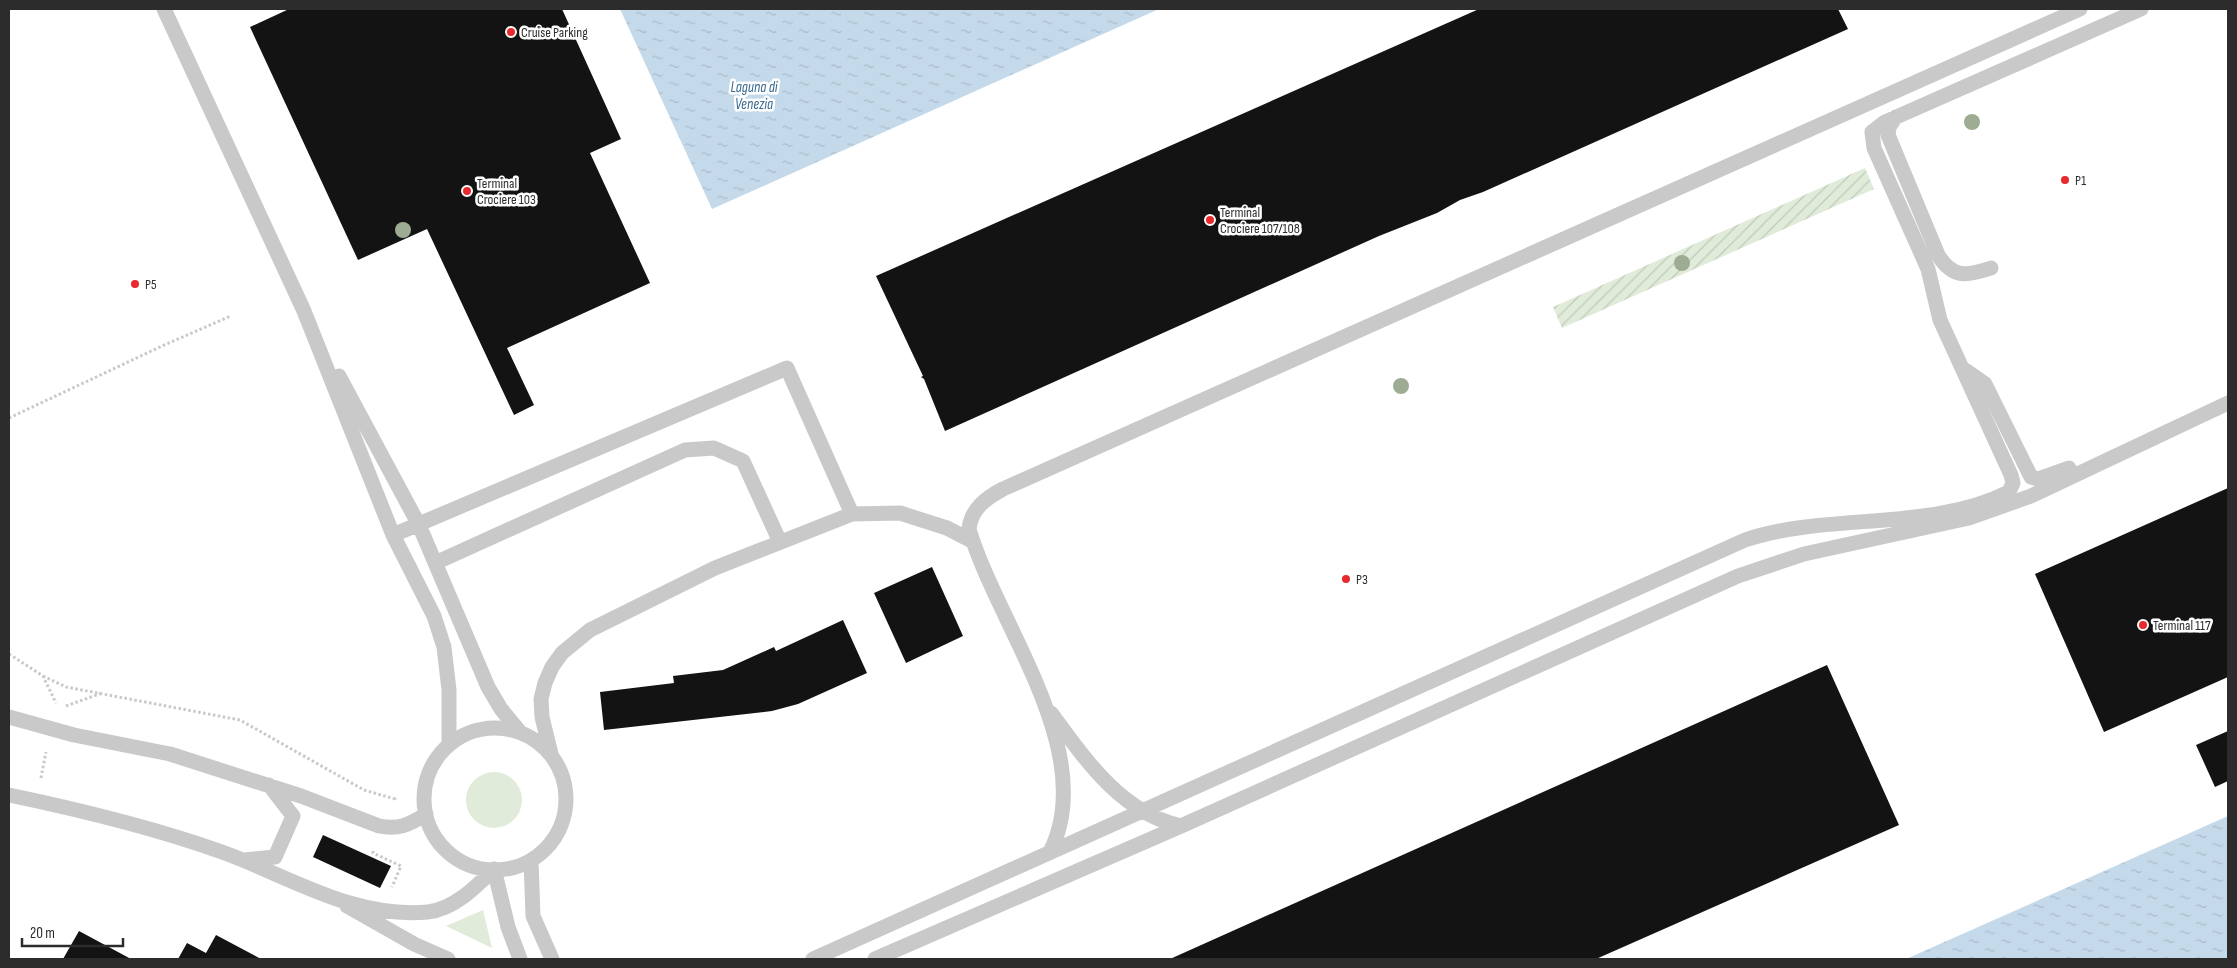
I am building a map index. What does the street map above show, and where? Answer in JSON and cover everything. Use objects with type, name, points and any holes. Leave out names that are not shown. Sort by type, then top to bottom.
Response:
[{"type":"lane","points":[[164,9],[304,311],[393,535],[434,616],[444,647],[450,708],[449,744]]},
{"type":"lane","points":[[1050,852],[1062,820],[1064,802],[1063,778],[1046,705],[972,541],[969,529],[970,519],[985,500],[1003,489],[2080,9]]},
{"type":"lane","points":[[813,959],[1744,540],[1781,530],[1830,523],[1917,516],[1964,508],[2009,492],[2013,483],[2011,475],[1940,320],[1928,269],[1874,148],[1872,132],[1885,122],[2141,9]]},
{"type":"lane","points":[[1896,117],[1889,128],[1888,136],[1941,260],[1952,270],[1960,274],[1968,275],[1991,268]]},
{"type":"lane","points":[[304,311],[419,524],[488,687],[501,709],[520,732]]},
{"type":"lane","points":[[393,535],[787,368],[852,514]]},
{"type":"lane","points":[[1963,369],[1985,384],[2025,469],[2033,479],[2038,479],[2138,444]]},
{"type":"lane","points":[[875,959],[1181,826],[1738,576],[1804,554],[1969,518],[2031,496],[2228,403]]},
{"type":"lane","points":[[435,563],[685,450],[714,448],[743,461],[780,542]]},
{"type":"lane","points":[[551,754],[532,738],[508,728],[483,729],[471,732],[449,744],[430,769],[426,783],[426,814],[439,842],[450,854],[463,862],[494,870],[507,869],[531,860],[549,845],[559,830],[565,812],[564,782],[551,754],[542,717],[541,699],[552,667],[574,642],[590,630],[715,568],[852,514],[900,513],[947,528],[972,541]]},
{"type":"lane","points":[[1046,705],[1087,762],[1107,783],[1142,810],[1160,820],[1181,826]]},
{"type":"lane","points":[[9,717],[74,735],[170,754],[269,785],[366,822],[392,829],[412,823],[426,814]]},
{"type":"lane","points":[[240,860],[275,857],[293,816],[269,785]]},
{"type":"lane","points":[[9,796],[111,818],[170,834],[335,899],[414,944],[448,959]]},
{"type":"lane","points":[[531,860],[533,916],[552,959]]},
{"type":"lane","points":[[335,899],[398,912],[430,911],[446,906],[472,891],[494,870]]},
{"type":"lane","points":[[494,870],[508,927],[520,959]]},
{"type":"path","points":[[9,418],[162,346],[231,316]]},
{"type":"path","points":[[58,708],[103,693]]},
{"type":"green space","points":[[1865,168],[1874,189],[1562,328],[1553,307]]},
{"type":"green space","points":[[494,772],[505,774],[514,780],[520,789],[522,800],[520,811],[514,820],[505,826],[494,828],[483,826],[474,820],[468,811],[466,800],[468,789],[474,780],[483,774]]},
{"type":"green space","points":[[483,910],[492,948],[446,926]]},
{"type":"water","name":"Laguna di Venezia","points":[[620,9],[1159,9],[712,209]]},
{"type":"water","points":[[2228,816],[2228,959],[1906,959]]},
{"type":"building","name":"Terminal Crociere 103","points":[[289,9],[562,9],[621,139],[590,153],[650,283],[507,348],[534,405],[514,415],[427,229],[358,260],[250,27]]},
{"type":"building","name":"Terminal Crociere 107/108","points":[[1479,9],[1838,9],[1848,29],[1483,192],[1460,200],[1437,213],[1379,236],[945,431],[924,379],[921,377],[923,376],[876,276]]},
{"type":"building","name":"Terminal 117","points":[[2228,488],[2228,677],[2104,732],[2035,574]]},
{"type":"building","points":[[932,567],[963,636],[906,663],[874,593]]},
{"type":"building","points":[[843,620],[867,673],[798,704],[772,711],[604,730],[600,692],[674,683],[673,676],[723,670],[774,647],[776,651]]},
{"type":"building","points":[[1827,665],[1899,825],[1596,959],[1170,959]]},
{"type":"building","points":[[2228,731],[2228,781],[2215,787],[2196,745]]},
{"type":"building","points":[[323,835],[391,866],[380,888],[313,857]]},
{"type":"building","points":[[79,931],[131,959],[63,959]]},
{"type":"building","points":[[216,935],[261,959],[178,959],[187,943],[206,953]]},
{"type":"place","name":"Cruise Parking","points":[[511,32]]},
{"type":"place","name":"P1","points":[[2065,180]]},
{"type":"place","name":"Terminal Crociere 103","points":[[467,191]]},
{"type":"place","name":"Terminal Crociere 107/108","points":[[1210,220]]},
{"type":"place","name":"P5","points":[[135,284]]},
{"type":"place","name":"P3","points":[[1346,579]]},
{"type":"place","name":"Terminal 117","points":[[2143,625]]}]
